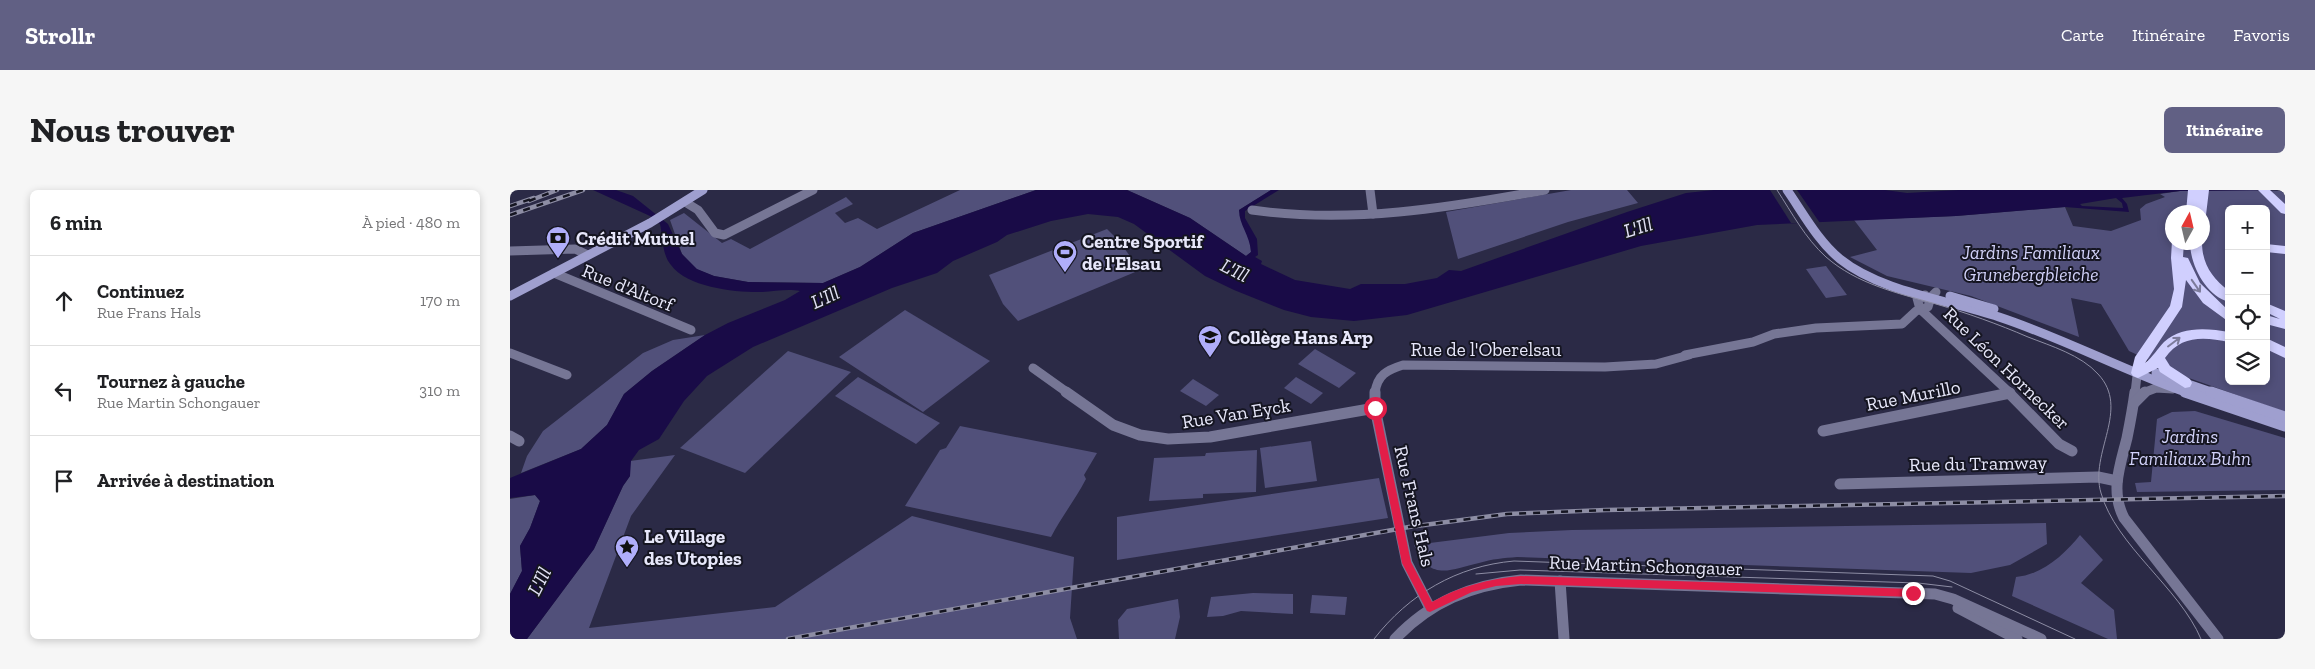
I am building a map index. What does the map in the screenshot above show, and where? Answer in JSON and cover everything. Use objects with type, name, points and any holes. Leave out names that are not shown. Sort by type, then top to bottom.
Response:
[{"type":"highway","points":[[2194,190],[2196,205]]},
{"type":"highway","points":[[2198,205],[2203,190]]},
{"type":"highway","points":[[2264,190],[2278,197],[2285,210]]},
{"type":"highway","points":[[2270,248],[2285,250]]},
{"type":"highway","points":[[2179,250],[2181,282],[2179,299],[2176,307],[2140,360],[2141,370],[2153,366],[2172,342],[2180,337],[2198,334],[2225,337]]},
{"type":"highway","points":[[2183,250],[2184,265],[2192,280],[2210,302],[2225,315]]},
{"type":"highway","points":[[2196,250],[2196,255],[2203,272],[2211,283],[2225,295]]},
{"type":"highway","points":[[2270,308],[2285,316]]},
{"type":"highway","points":[[2270,320],[2285,325]]},
{"type":"highway","points":[[2270,345],[2285,353]]},
{"type":"highway","points":[[2270,351],[2285,357]]},
{"type":"highway","points":[[2159,358],[2165,369],[2182,387]]},
{"type":"main road","points":[[510,296],[650,223],[703,190]]},
{"type":"main road","points":[[1787,190],[1810,225],[1828,247],[1846,263],[1867,276],[2056,336],[2285,426]]},
{"type":"main road","points":[[1828,247],[1865,270],[1915,287],[1931,295],[1974,301],[2017,317],[2056,336]]},
{"type":"main road","points":[[2182,387],[2285,417]]},
{"type":"street","points":[[685,202],[698,210],[712,231],[721,235],[731,233],[813,190]]},
{"type":"street","points":[[1370,190],[1373,214]]},
{"type":"street","points":[[1252,210],[1291,215],[1373,214],[1437,208],[1517,193],[1545,190]]},
{"type":"street","points":[[510,251],[571,249],[588,255]]},
{"type":"street","name":"Rue d'Altorf","points":[[554,273],[691,330]]},
{"type":"street","name":"Rue de l'Oberelsau","points":[[1375,408],[1374,388],[1377,379],[1390,370],[1403,366],[1596,367],[1656,364],[1689,355],[1754,342],[1774,334],[1816,328],[1899,325],[1905,323],[1916,310],[1928,307],[1931,295]]},
{"type":"street","name":"Rue Léon Hornecker","points":[[1922,309],[2010,393],[2059,444],[2072,451]]},
{"type":"street","points":[[510,353],[567,375]]},
{"type":"street","name":"Rue Van Eyck","points":[[1033,368],[1114,424],[1140,435],[1168,439],[1210,437],[1375,408]]},
{"type":"street","points":[[2141,370],[2117,481],[2116,500],[2121,514],[2218,639]]},
{"type":"street","points":[[2134,404],[2141,393],[2150,389],[2182,387]]},
{"type":"street","name":"Rue Murillo","points":[[1823,431],[2010,393]]},
{"type":"street","name":"Rue Frans Hals","points":[[1375,408],[1407,563],[1430,608]]},
{"type":"street","name":"Rue du Tramway","points":[[1840,484],[2098,478],[2117,481]]},
{"type":"street","name":"Rue Martin Schongauer","points":[[1395,639],[1414,620],[1447,598],[1471,588],[1496,582],[1521,580],[1913,593],[1949,603],[2017,639]]},
{"type":"street","points":[[1560,581],[1564,639]]},
{"type":"street","name":"Rue Martin Schongauer","points":[[1999,630],[2041,639]]},
{"type":"green space","points":[[960,190],[1036,190],[913,233],[860,267],[823,283],[748,282],[714,276],[696,269],[682,254],[670,220],[684,213],[722,243],[731,239],[750,249],[846,197],[853,204],[835,213],[845,223],[858,218],[877,229]]},
{"type":"green space","points":[[1127,190],[1271,190],[1239,210],[1250,239],[1251,252],[1246,256],[1190,218]]},
{"type":"green space","points":[[1571,190],[1627,190],[1638,203],[1568,222],[1458,259],[1446,212]]},
{"type":"green space","name":"Jardins Familiaux Grunebergbleiche","points":[[2180,191],[2285,191],[2285,412],[2186,377],[2129,351],[2101,304],[2071,298],[2079,337],[1971,296],[1887,276],[1850,257],[1877,250],[1854,220],[1956,216],[2065,207],[2073,226],[2111,231],[2141,220],[2140,209],[2146,204],[2165,197],[2160,194]]},
{"type":"green space","name":"Centre Sportif de l'Elsau","points":[[1107,229],[1119,241],[1140,270],[1018,321],[1003,304],[989,275]]},
{"type":"green space","points":[[1826,266],[1847,295],[1826,298],[1806,269]]},
{"type":"green space","points":[[905,310],[990,361],[923,412],[839,357]]},
{"type":"green space","points":[[705,335],[652,371],[624,394],[607,425],[581,449],[521,473],[527,456],[543,431],[643,353],[673,340]]},
{"type":"green space","points":[[1315,349],[1356,373],[1339,388],[1298,364]]},
{"type":"green space","points":[[788,351],[851,372],[745,473],[680,448]]},
{"type":"green space","points":[[858,377],[940,423],[916,444],[835,396]]},
{"type":"green space","points":[[1296,377],[1323,393],[1311,404],[1284,388]]},
{"type":"green space","points":[[1193,379],[1219,395],[1206,406],[1180,391]]},
{"type":"green space","name":"Jardins Familiaux Buhn","points":[[2195,411],[2285,438],[2285,490],[2137,492],[2135,483],[2151,482],[2157,419],[2172,412]]},
{"type":"green space","points":[[960,426],[1097,453],[1084,475],[1086,479],[1051,537],[905,506],[940,450],[946,448]]},
{"type":"green space","points":[[1311,441],[1317,481],[1265,488],[1260,448]]},
{"type":"green space","points":[[1257,450],[1256,492],[1203,494],[1203,498],[1149,501],[1154,458],[1205,456],[1206,453]]},
{"type":"green space","points":[[675,455],[631,516],[589,628],[775,607],[912,516],[1074,557],[1070,618],[1077,639],[527,639],[594,549],[623,486],[630,476],[630,461]]},
{"type":"green space","points":[[1379,478],[1388,518],[1117,560],[1117,517]]},
{"type":"green space","points":[[535,495],[540,501],[530,528],[520,546],[522,571],[510,594],[510,499]]},
{"type":"green space","points":[[2046,523],[2047,544],[2010,565],[1971,573],[1517,557],[1441,571],[1427,564],[1420,557],[1414,545],[1509,533],[1572,530]]},
{"type":"green space","points":[[2080,535],[2103,560],[2081,583],[2114,610],[2117,639],[2108,639],[2012,596],[2016,577],[2044,568],[2060,556]]},
{"type":"green space","points":[[1253,593],[1293,594],[1293,614],[1241,611],[1223,616],[1207,617],[1211,597]]},
{"type":"green space","points":[[1312,595],[1347,597],[1345,615],[1310,613]]},
{"type":"green space","points":[[1178,599],[1180,617],[1175,639],[1119,639],[1118,620],[1127,609]]},
{"type":"water","name":"L'Ill","points":[[593,190],[616,190],[633,196],[668,224],[682,254],[697,269],[714,276],[748,282],[823,283],[860,267],[913,233],[1036,190],[1127,190],[1190,218],[1246,256],[1251,252],[1239,210],[1271,190],[1279,190],[1245,211],[1245,218],[1257,239],[1258,255],[1255,257],[1262,261],[1261,264],[1295,280],[1350,289],[1361,284],[1405,284],[1437,278],[1449,270],[1461,271],[1686,193],[1714,190],[1885,190],[1907,193],[1959,190],[2285,190],[2180,191],[2122,198],[2127,204],[2129,212],[2065,207],[1956,216],[1757,225],[1641,246],[1407,315],[1354,321],[1311,317],[1284,310],[1234,290],[1205,276],[1134,224],[1118,217],[1088,214],[1051,221],[1007,235],[997,242],[953,261],[937,273],[892,288],[753,347],[707,376],[684,401],[659,439],[639,450],[631,461],[630,476],[623,486],[594,549],[527,639],[510,639],[510,594],[522,571],[520,546],[530,528],[540,501],[535,495],[510,498],[510,478],[581,449],[607,425],[624,394],[652,371],[705,335],[728,323],[785,300],[800,291],[736,291],[711,287],[688,278],[678,272],[668,261],[664,251],[660,224],[650,216]],"holes":[[[2116,198],[2122,203],[2123,208],[2082,206],[2080,204]]]},
{"type":"pier","points":[[1770,190],[1797,190],[1820,223],[1791,223]]},
{"type":"tram line","points":[[1777,190],[1799,225],[1818,250],[1851,274],[1878,287],[1948,307],[2056,348],[2083,361],[2098,374],[2107,388],[2111,402],[2110,416],[2100,462],[2099,478],[2101,493],[2120,531],[2178,602],[2191,620],[2201,639]]},
{"type":"tram line","points":[[1374,639],[1403,609],[1436,585],[1473,569],[1514,561],[1933,576],[1950,581],[2075,639]]},
{"type":"tram line","points":[[1476,574],[1520,570],[1918,583],[1952,587]]},
{"type":"railway","points":[[529,201],[557,190]]},
{"type":"railway","points":[[510,215],[583,190]]},
{"type":"railway","points":[[510,206],[534,198]]},
{"type":"railway","points":[[788,639],[1409,527],[1507,514],[1606,510],[2285,496]]},
{"type":"place","name":"Crédit Mutuel","points":[[558,259]]},
{"type":"place","name":"Centre Sportif de l'Elsau","points":[[1065,273]]},
{"type":"place","name":"Collège Hans Arp","points":[[1210,358]]},
{"type":"place","name":"Le Village des Utopies","points":[[627,568]]},
{"type":"route","points":[[1375,408],[1407,563],[1430,608],[1447,598],[1471,588],[1496,582],[1521,580],[1913,593]]}]
